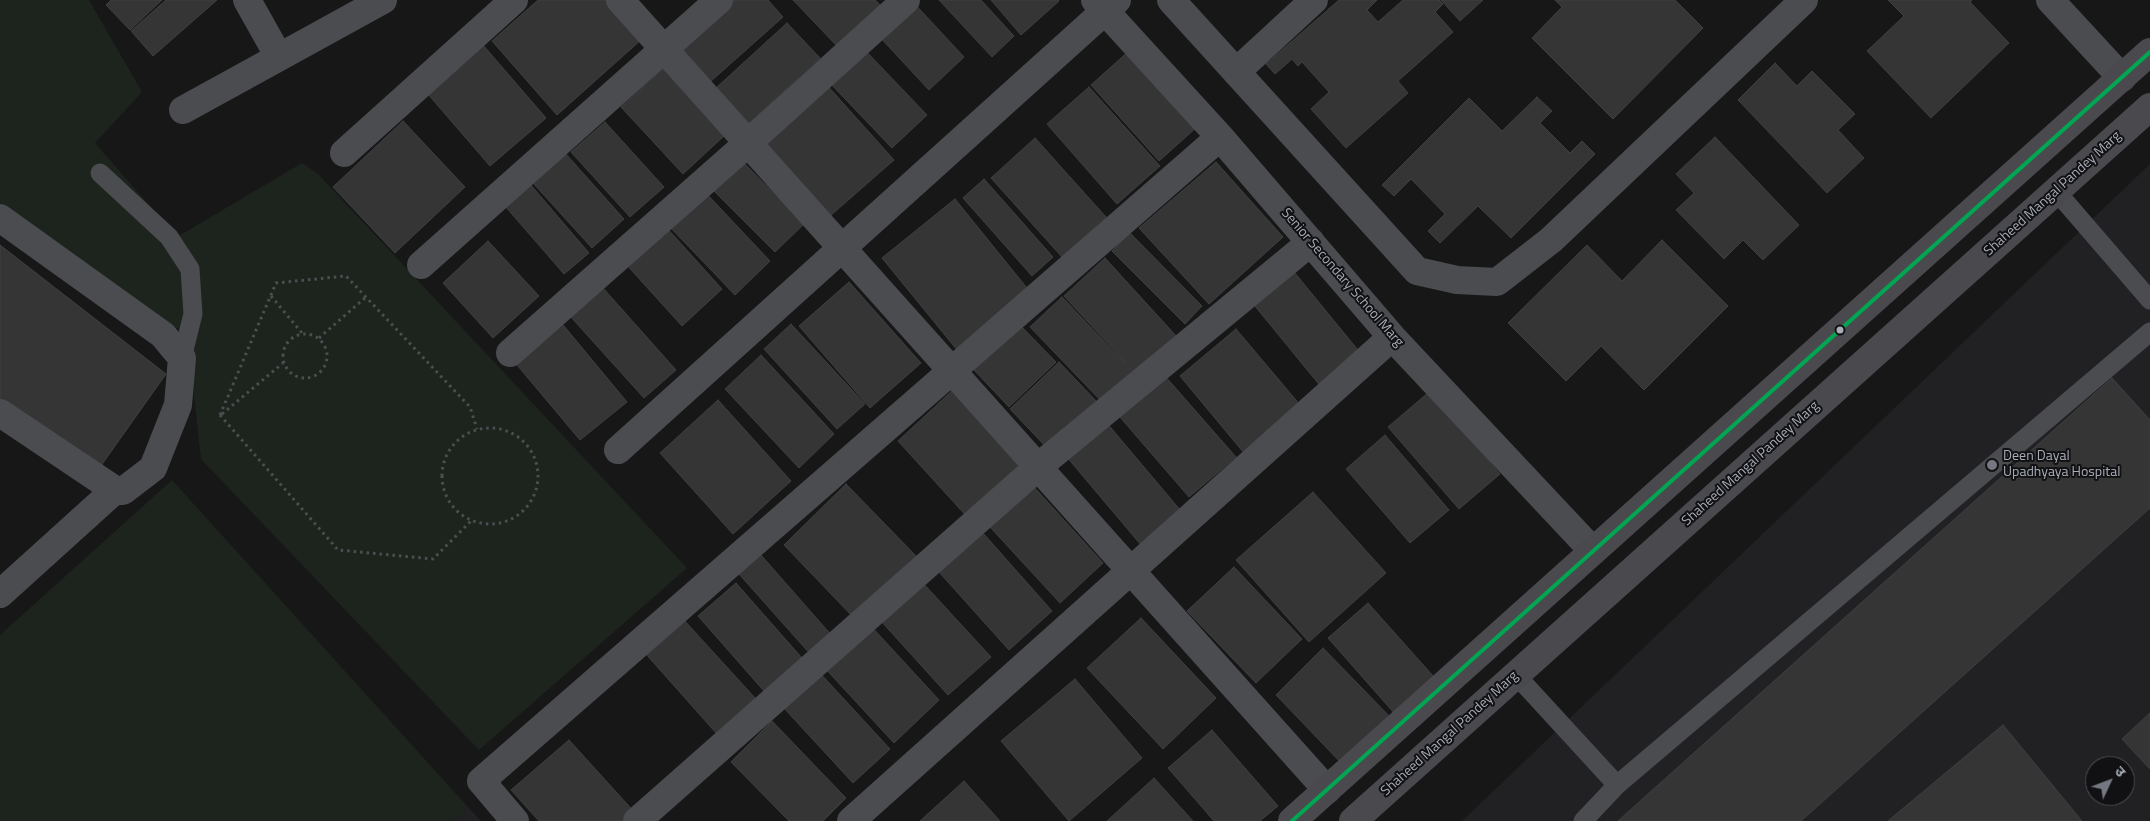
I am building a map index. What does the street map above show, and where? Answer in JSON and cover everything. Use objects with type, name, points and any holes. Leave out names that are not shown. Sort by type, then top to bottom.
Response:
[{"type":"street","points":[[247,0],[279,57]]},
{"type":"street","points":[[183,110],[383,0]]},
{"type":"street","points":[[344,153],[514,0]]},
{"type":"street","points":[[620,0],[1327,790]]},
{"type":"street","points":[[421,265],[719,0]]},
{"type":"street","points":[[510,353],[748,143],[906,0]]},
{"type":"street","points":[[1171,0],[1417,271],[1457,280],[1498,282],[1551,240],[1804,0]]},
{"type":"street","points":[[1236,72],[1314,0]]},
{"type":"street","points":[[2050,0],[2122,78]]},
{"type":"street","points":[[618,450],[842,248],[1106,4]]},
{"type":"street","name":"Senior Secondary School Marg","points":[[1106,4],[1392,338],[1592,551]]},
{"type":"street","points":[[1292,821],[2150,52]]},
{"type":"street","name":"Shaheed Mangal Pandey Marg","points":[[1357,820],[1516,675],[2150,107]]},
{"type":"street","points":[[515,821],[481,781],[952,372],[1220,136]]},
{"type":"street","points":[[2004,184],[2030,214]]},
{"type":"street","points":[[0,218],[164,335],[182,358],[178,405],[153,468],[123,490],[115,490],[0,413]]},
{"type":"street","points":[[637,821],[1038,467],[1311,242]]},
{"type":"street","points":[[851,821],[1392,338]]},
{"type":"street","points":[[0,594],[115,490]]},
{"type":"lane","points":[[100,173],[169,237],[190,268],[193,314],[182,358]]},
{"type":"lane","points":[[2056,191],[2150,300]]},
{"type":"lane","points":[[1583,821],[1617,785],[2150,332]]},
{"type":"lane","points":[[1516,675],[1617,785]]},
{"type":"path","points":[[220,415],[276,283],[346,276],[470,408],[477,429]]},
{"type":"path","points":[[271,296],[302,334]]},
{"type":"path","points":[[319,338],[366,297]]},
{"type":"path","points":[[302,334],[319,338],[326,348],[325,366],[312,377],[303,378],[295,376],[283,363],[282,354],[284,346],[290,338],[302,334]]},
{"type":"path","points":[[220,415],[283,363]]},
{"type":"path","points":[[220,415],[338,550],[434,559],[472,520]]},
{"type":"path","points":[[498,428],[516,436],[530,448],[538,466],[538,485],[531,502],[518,516],[501,524],[482,524],[464,517],[450,504],[443,486],[442,468],[449,450],[462,436],[477,429],[498,428]]},
{"type":"shaded area","points":[[0,0],[89,0],[142,92],[95,143],[177,237],[302,163],[318,174],[687,568],[479,750],[201,459],[187,332],[155,320],[0,203]]},
{"type":"shaded area","name":"Deen Dayal Upadhyaya Hospital","points":[[2150,164],[2150,821],[1462,821]]},
{"type":"shaded area","points":[[172,480],[468,807],[453,821],[0,821],[0,635]]},
{"type":"shaded area","points":[[468,807],[481,821],[453,821]]},
{"type":"building","points":[[111,0],[162,0],[130,30],[106,5]]},
{"type":"building","points":[[166,0],[217,0],[153,56],[131,31]]},
{"type":"building","points":[[538,0],[607,0],[642,39],[557,115],[492,41]]},
{"type":"building","points":[[733,0],[768,0],[783,17],[710,82],[679,48]]},
{"type":"building","points":[[793,0],[875,0],[880,5],[837,46]]},
{"type":"building","points":[[939,0],[981,0],[1014,36],[992,57]]},
{"type":"building","points":[[991,0],[1058,0],[1059,1],[1021,35]]},
{"type":"building","points":[[1339,0],[1377,0],[1367,10],[1378,22],[1403,0],[1439,0],[1443,4],[1435,12],[1453,32],[1398,81],[1408,93],[1346,148],[1311,109],[1329,92],[1302,62],[1298,66],[1292,59],[1275,74],[1266,64]]},
{"type":"building","points":[[1441,0],[1483,0],[1460,21]]},
{"type":"building","points":[[1555,0],[1675,0],[1703,28],[1613,119],[1532,38],[1562,7]]},
{"type":"building","points":[[1888,0],[1972,0],[1970,2],[2009,43],[1931,118],[1867,51],[1904,16]]},
{"type":"building","points":[[912,1],[964,57],[929,90],[877,34]]},
{"type":"building","points":[[787,23],[820,58],[749,123],[717,87]]},
{"type":"building","points":[[483,45],[546,118],[490,166],[427,93]]},
{"type":"building","points":[[862,47],[927,115],[892,148],[827,80]]},
{"type":"building","points":[[1130,50],[1198,126],[1159,161],[1091,85]]},
{"type":"building","points":[[1775,63],[1797,86],[1812,71],[1855,114],[1838,130],[1864,158],[1827,193],[1738,100]]},
{"type":"building","points":[[664,68],[725,135],[683,174],[621,107]]},
{"type":"building","points":[[826,84],[894,160],[830,216],[763,140]]},
{"type":"building","points":[[1089,87],[1160,166],[1117,204],[1047,124]]},
{"type":"building","points":[[1537,97],[1552,111],[1540,123],[1570,153],[1582,141],[1595,154],[1511,238],[1478,206],[1440,243],[1428,231],[1445,214],[1411,179],[1394,196],[1382,185],[1469,98],[1502,131]]},
{"type":"building","points":[[403,121],[465,187],[395,253],[333,187]]},
{"type":"building","points":[[605,122],[664,187],[630,217],[571,152]]},
{"type":"building","points":[[1715,137],[1799,225],[1763,260],[1743,240],[1724,259],[1676,210],[1694,193],[1676,174]]},
{"type":"building","points":[[1035,138],[1106,217],[1062,257],[991,178]]},
{"type":"building","points":[[565,153],[624,219],[592,248],[533,183]]},
{"type":"building","points":[[737,156],[804,224],[775,252],[708,185]]},
{"type":"building","points":[[1216,162],[1283,237],[1209,304],[1139,228]]},
{"type":"building","points":[[984,179],[1053,257],[1032,276],[963,198]]},
{"type":"building","points":[[530,184],[589,253],[564,274],[505,206]]},
{"type":"building","points":[[704,191],[770,261],[735,295],[668,225]]},
{"type":"building","points":[[955,199],[1031,293],[958,351],[882,258]]},
{"type":"building","points":[[665,226],[722,289],[682,326],[625,263]]},
{"type":"building","points":[[1130,233],[1202,306],[1185,324],[1112,251]]},
{"type":"building","points":[[1662,240],[1728,306],[1644,390],[1601,346],[1566,381],[1508,323],[1587,245],[1622,281]]},
{"type":"building","points":[[488,241],[539,296],[493,338],[443,283]]},
{"type":"building","points":[[0,245],[166,374],[98,470],[0,398]]},
{"type":"building","points":[[1105,258],[1178,338],[1137,375],[1064,296]]},
{"type":"building","points":[[1290,267],[1362,355],[1322,388],[1250,300]]},
{"type":"building","points":[[849,282],[921,363],[870,408],[799,326]]},
{"type":"building","points":[[603,288],[676,370],[644,398],[570,316]]},
{"type":"building","points":[[1062,297],[1135,374],[1104,404],[1030,327]]},
{"type":"building","points":[[559,320],[627,402],[580,440],[512,359]]},
{"type":"building","points":[[791,324],[865,404],[837,429],[764,349]]},
{"type":"building","points":[[1020,325],[1056,362],[1009,407],[974,370]]},
{"type":"building","points":[[1236,329],[1301,406],[1244,453],[1180,376]]},
{"type":"building","points":[[761,355],[834,434],[799,468],[725,389]]},
{"type":"building","points":[[1059,362],[1098,403],[1049,450],[1010,409]]},
{"type":"building","points":[[1165,376],[1236,457],[1189,497],[1119,416]]},
{"type":"building","points":[[2112,378],[2150,420],[2150,508],[1801,821],[1618,821]]},
{"type":"building","points":[[954,389],[1026,468],[970,520],[898,441]]},
{"type":"building","points":[[1429,392],[1500,474],[1459,509],[1388,427]]},
{"type":"building","points":[[718,400],[791,481],[733,534],[660,453]]},
{"type":"building","points":[[1106,422],[1181,511],[1141,545],[1066,456]]},
{"type":"building","points":[[1385,435],[1449,510],[1410,543],[1346,469]]},
{"type":"building","points":[[846,484],[919,559],[855,619],[784,545]]},
{"type":"building","points":[[1034,487],[1103,563],[1060,603],[990,527]]},
{"type":"building","points":[[1313,492],[1386,573],[1309,642],[1236,560]]},
{"type":"building","points":[[983,533],[1052,611],[1009,650],[939,572]]},
{"type":"building","points":[[761,555],[833,637],[812,656],[739,574]]},
{"type":"building","points":[[1234,567],[1302,639],[1256,683],[1187,611]]},
{"type":"building","points":[[922,582],[991,657],[948,695],[880,620]]},
{"type":"building","points":[[736,583],[802,658],[764,691],[698,616]]},
{"type":"building","points":[[1368,603],[1442,686],[1402,722],[1328,638]]},
{"type":"building","points":[[1141,618],[1216,698],[1163,749],[1087,668]]},
{"type":"building","points":[[683,619],[756,699],[717,734],[645,653]]},
{"type":"building","points":[[869,624],[939,700],[894,743],[823,666]]},
{"type":"building","points":[[1323,648],[1393,720],[1345,767],[1276,695]]},
{"type":"building","points":[[819,672],[890,749],[853,783],[782,706]]},
{"type":"building","points":[[1075,679],[1142,758],[1069,821],[1001,741]]},
{"type":"building","points":[[2150,713],[2150,769],[2122,739]]},
{"type":"building","points":[[772,721],[846,798],[823,821],[789,821],[731,762]]},
{"type":"building","points":[[2003,725],[2082,821],[1888,821]]},
{"type":"building","points":[[1212,730],[1278,806],[1260,821],[1214,821],[1168,768]]},
{"type":"building","points":[[569,740],[637,815],[631,821],[539,821],[511,790]]},
{"type":"building","points":[[1154,778],[1193,821],[1107,821]]},
{"type":"building","points":[[964,781],[1000,821],[920,821]]},
{"type":"transit line","points":[[1292,821],[2150,52]]},
{"type":"place","name":"Deen Dayal Upadhyaya Hospital","points":[[1992,465]]}]
